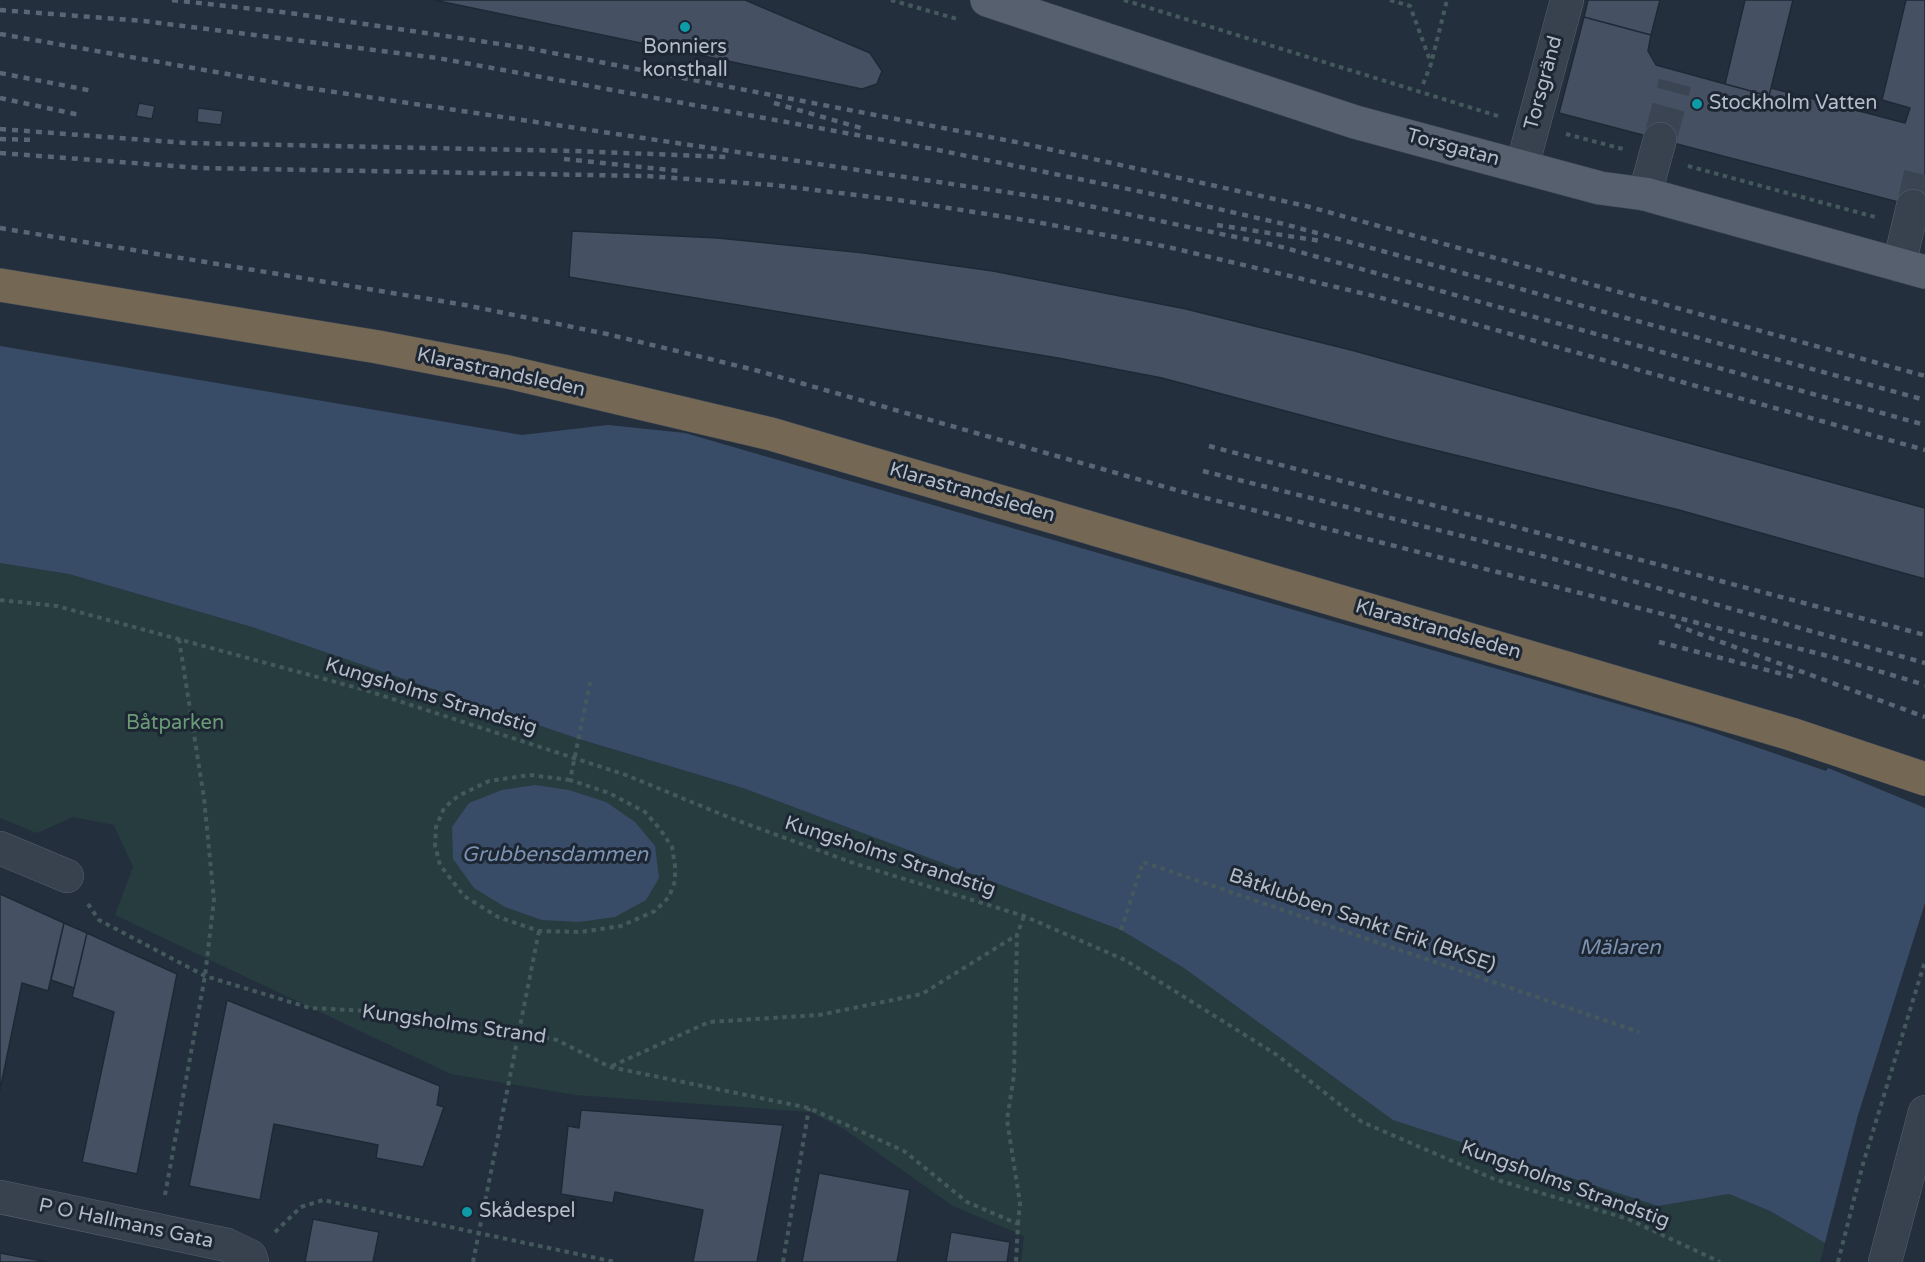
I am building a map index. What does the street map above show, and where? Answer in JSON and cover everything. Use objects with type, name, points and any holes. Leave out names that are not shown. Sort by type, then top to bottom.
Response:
[{"type":"highway","name":"Klarastrandsleden","points":[[0,263],[515,353],[778,414],[1651,669],[1799,714],[1925,756]]},
{"type":"highway","name":"Klarastrandsleden","points":[[0,285],[378,347],[487,368],[771,434],[1791,734],[1925,779]]},
{"type":"main road","name":"Torsgatan","points":[[987,0],[1355,122],[1616,192],[1645,194],[1912,269]]},
{"type":"street","name":"Torsgränd","points":[[1522,166],[1567,0]]},
{"type":"street","points":[[1645,194],[1660,140]]},
{"type":"street","points":[[1912,269],[1913,206]]},
{"type":"street","points":[[0,848],[67,876]]},
{"type":"street","points":[[1885,1262],[1925,1112]]},
{"type":"street","name":"P O Hallmans Gata","points":[[0,1197],[226,1245],[251,1259]]},
{"type":"path","points":[[1390,0],[1410,6],[1431,64]]},
{"type":"path","points":[[1423,84],[1431,64],[1447,0]]},
{"type":"path","name":"Kungsholms Strandstig","points":[[0,600],[57,606],[365,690],[626,775],[728,817],[856,864],[1024,916],[1125,960],[1277,1055],[1362,1122],[1494,1179],[1628,1220],[1720,1262]]},
{"type":"path","points":[[168,1175],[205,976],[214,900],[204,798],[179,639]]},
{"type":"path","points":[[570,780],[591,678]]},
{"type":"path","points":[[530,775],[570,780],[609,793],[645,812],[672,847],[675,882],[669,897],[655,911],[621,926],[581,932],[539,931],[498,917],[464,896],[440,865],[435,845],[436,827],[444,808],[458,796],[489,781],[530,775]]},
{"type":"path","name":"Båtklubben Sankt Erik (BKSE)","points":[[1121,930],[1143,862],[1639,1032]]},
{"type":"path","name":"Kungsholms Strand","points":[[67,876],[99,920],[205,976],[310,1008],[389,1012],[520,1032],[557,1040],[610,1066],[809,1108],[904,1151],[967,1202],[1018,1224]]},
{"type":"path","points":[[1016,1262],[1020,1203],[1007,1120],[1014,1075],[1017,935],[1024,916]]},
{"type":"path","points":[[473,1262],[539,931]]},
{"type":"path","points":[[610,1066],[710,1022],[819,1015],[922,994],[1017,935]]},
{"type":"path","points":[[1838,1262],[1863,1164],[1925,961]]},
{"type":"path","points":[[783,1262],[809,1108]]},
{"type":"path","points":[[251,1259],[301,1207],[323,1200],[615,1262]]},
{"type":"green space","name":"Båtparken","points":[[0,563],[69,574],[252,627],[579,739],[743,788],[1121,930],[1184,968],[1658,1206],[1729,1194],[1770,1211],[1825,1243],[1820,1262],[1021,1262],[1024,1236],[953,1206],[844,1129],[810,1112],[576,1095],[451,1074],[115,915],[133,867],[114,825],[73,817],[37,833],[0,818]]},
{"type":"water","name":"Mälaren","points":[[0,346],[522,435],[608,425],[685,433],[1697,727],[1826,771],[1828,768],[1925,808],[1925,1262],[1844,1262],[1825,1243],[1770,1211],[1729,1194],[1658,1206],[1393,1120],[1184,968],[1121,930],[743,788],[579,739],[252,627],[69,574],[0,563]]},
{"type":"water","name":"Grubbensdammen","points":[[535,785],[569,790],[606,802],[635,822],[655,846],[659,878],[646,900],[615,917],[579,922],[542,920],[505,907],[474,888],[453,859],[452,827],[469,803],[502,790]]},
{"type":"pier","points":[[1925,903],[1925,1262],[1840,1262],[1824,1246],[1858,1115]]},
{"type":"building","name":"Bonniers konsthall","points":[[434,0],[745,0],[870,53],[882,71],[877,84],[862,89]]},
{"type":"building","points":[[1588,0],[1660,0],[1651,35],[1584,17]]},
{"type":"building","points":[[1745,0],[1793,0],[1769,96],[1725,84]]},
{"type":"building","name":"Stockholm Vatten","points":[[1906,0],[1925,0],[1925,209],[1559,113],[1584,17],[1651,35],[1648,51],[1656,65],[1769,96],[1771,88],[1905,123],[1910,108],[1882,100]]},
{"type":"building","points":[[139,103],[155,106],[152,119],[136,116]]},
{"type":"building","points":[[198,108],[223,111],[221,125],[197,122]]},
{"type":"building","points":[[572,231],[718,238],[864,253],[993,271],[1186,309],[1351,350],[1925,508],[1925,579],[1679,510],[1394,440],[1162,378],[1058,358],[569,277]]},
{"type":"building","points":[[0,894],[64,923],[48,991],[22,983],[0,1090]]},
{"type":"building","points":[[64,923],[87,933],[74,988],[51,980]]},
{"type":"building","points":[[87,933],[177,974],[137,1174],[82,1162],[114,1012],[72,997]]},
{"type":"building","points":[[227,1000],[440,1086],[437,1105],[444,1107],[423,1167],[376,1158],[378,1145],[274,1124],[260,1200],[189,1186]]},
{"type":"building","points":[[581,1110],[783,1125],[757,1262],[693,1262],[703,1210],[615,1192],[613,1203],[561,1194],[568,1126],[579,1128]]},
{"type":"building","points":[[819,1173],[910,1190],[897,1262],[802,1262]]},
{"type":"building","points":[[313,1219],[379,1232],[373,1262],[305,1262]]},
{"type":"building","points":[[951,1232],[1010,1242],[1007,1262],[946,1262]]},
{"type":"building","points":[[0,1253],[47,1262],[0,1262]]},
{"type":"tunnel","points":[[1660,139],[1675,83]]},
{"type":"tunnel","points":[[1913,206],[1924,159]]},
{"type":"railway","points":[[172,0],[290,13],[527,48],[1021,143],[1306,206],[1925,376]]},
{"type":"railway","points":[[0,10],[144,21],[438,58],[933,149],[1157,195],[1284,224],[1925,400]]},
{"type":"railway","points":[[0,34],[301,87],[1066,201],[1278,246],[1925,425]]},
{"type":"railway","points":[[0,73],[93,91]]},
{"type":"railway","points":[[0,98],[80,115]]},
{"type":"railway","points":[[774,103],[861,128]]},
{"type":"railway","points":[[0,129],[186,143],[574,151],[728,157]]},
{"type":"railway","points":[[0,139],[36,140]]},
{"type":"railway","points":[[0,153],[200,168],[646,176],[773,185],[898,200],[1031,221],[1168,247],[1378,297],[1925,450]]},
{"type":"railway","points":[[564,159],[680,171]]},
{"type":"railway","points":[[1217,225],[1321,241]]},
{"type":"railway","points":[[0,228],[465,305],[607,334],[755,370],[1190,494],[1832,657],[1925,685]]},
{"type":"railway","points":[[1209,446],[1925,635]]},
{"type":"railway","points":[[1203,471],[1554,559],[1925,663]]},
{"type":"railway","points":[[1675,625],[1925,717]]},
{"type":"railway","points":[[1659,642],[1798,678]]},
{"type":"place","name":"Bonniers konsthall","points":[[685,27]]},
{"type":"place","name":"Stockholm Vatten","points":[[1697,104]]},
{"type":"place","name":"Skådespel","points":[[467,1212]]}]
